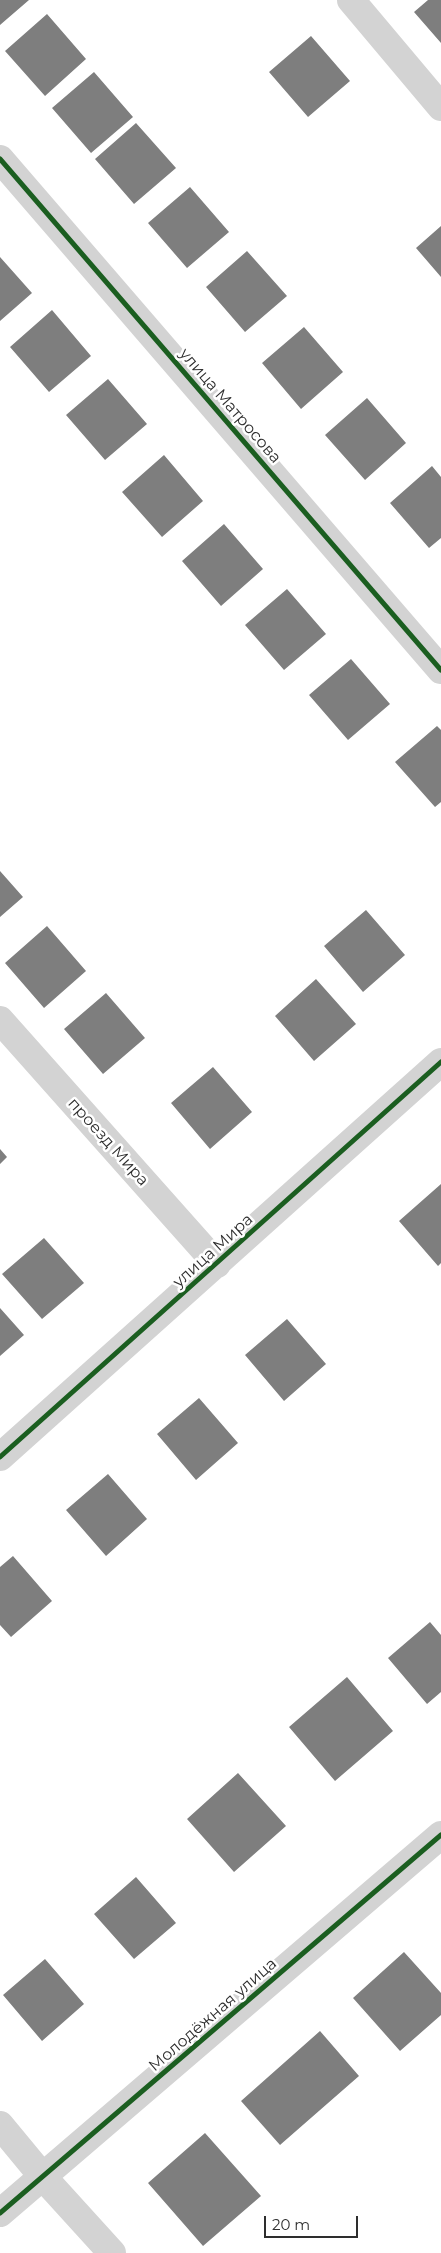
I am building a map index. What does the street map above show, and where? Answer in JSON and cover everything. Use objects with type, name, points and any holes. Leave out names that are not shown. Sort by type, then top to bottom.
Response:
[{"type":"street","points":[[351,0],[441,107]]},
{"type":"street","name":"улица Матросова","points":[[0,158],[441,670]]},
{"type":"street","name":"проезд Мира","points":[[0,1020],[217,1264]]},
{"type":"street","name":"улица Мира","points":[[0,1457],[441,1062]]},
{"type":"street","name":"Молодёжная улица","points":[[0,2213],[441,1835]]},
{"type":"street","points":[[0,2125],[43,2178],[112,2253]]},
{"type":"building","points":[[0,0],[29,0],[0,25]]},
{"type":"building","points":[[428,0],[441,0],[441,43],[414,12]]},
{"type":"building","points":[[47,14],[86,59],[45,96],[5,51]]},
{"type":"building","points":[[311,36],[350,81],[308,117],[269,72]]},
{"type":"building","points":[[94,72],[133,117],[91,153],[52,108]]},
{"type":"building","points":[[136,123],[176,168],[134,204],[95,159]]},
{"type":"building","points":[[190,187],[229,232],[187,268],[148,223]]},
{"type":"building","points":[[441,226],[441,277],[416,248]]},
{"type":"building","points":[[247,251],[287,296],[245,332],[206,287]]},
{"type":"building","points":[[0,257],[32,293],[0,321]]},
{"type":"building","points":[[52,310],[91,356],[49,392],[10,347]]},
{"type":"building","points":[[304,327],[343,372],[301,409],[262,363]]},
{"type":"building","points":[[108,379],[147,424],[105,460],[66,415]]},
{"type":"building","points":[[367,398],[406,443],[365,480],[325,435]]},
{"type":"building","points":[[164,455],[203,501],[162,537],[122,492]]},
{"type":"building","points":[[432,466],[441,477],[441,538],[429,548],[390,503]]},
{"type":"building","points":[[224,524],[263,569],[221,606],[182,561]]},
{"type":"building","points":[[287,589],[326,634],[284,670],[245,625]]},
{"type":"building","points":[[351,659],[390,704],[348,740],[309,695]]},
{"type":"building","points":[[437,726],[441,730],[441,802],[435,807],[395,762]]},
{"type":"building","points":[[0,871],[23,897],[0,917]]},
{"type":"building","points":[[366,910],[405,955],[363,992],[324,946]]},
{"type":"building","points":[[47,926],[86,971],[44,1008],[5,963]]},
{"type":"building","points":[[316,979],[356,1024],[314,1061],[275,1016]]},
{"type":"building","points":[[106,993],[145,1038],[103,1074],[64,1029]]},
{"type":"building","points":[[213,1067],[252,1112],[210,1149],[171,1103]]},
{"type":"building","points":[[0,1149],[7,1157],[0,1164]]},
{"type":"building","points":[[441,1184],[441,1263],[438,1266],[399,1221]]},
{"type":"building","points":[[44,1238],[84,1283],[42,1319],[2,1274]]},
{"type":"building","points":[[0,1308],[24,1335],[0,1356]]},
{"type":"building","points":[[287,1319],[326,1364],[284,1401],[245,1355]]},
{"type":"building","points":[[199,1398],[238,1443],[196,1480],[157,1434]]},
{"type":"building","points":[[108,1474],[147,1519],[106,1556],[66,1510]]},
{"type":"building","points":[[13,1556],[52,1601],[11,1637],[0,1625],[0,1567]]},
{"type":"building","points":[[430,1622],[441,1635],[441,1692],[427,1704],[388,1658]]},
{"type":"building","points":[[347,1677],[393,1731],[335,1781],[289,1727]]},
{"type":"building","points":[[238,1773],[286,1826],[234,1872],[187,1819]]},
{"type":"building","points":[[136,1877],[176,1923],[134,1959],[94,1914]]},
{"type":"building","points":[[404,1952],[441,1993],[441,2015],[400,2051],[353,1998]]},
{"type":"building","points":[[45,1959],[84,2004],[42,2041],[3,1995]]},
{"type":"building","points":[[320,2031],[359,2076],[280,2145],[241,2101]]},
{"type":"building","points":[[205,2133],[261,2196],[203,2246],[148,2183]]},
{"type":"cycle path","points":[[0,159],[441,670]]},
{"type":"cycle path","points":[[0,1457],[441,1062]]},
{"type":"cycle path","points":[[0,2213],[441,1835]]}]
